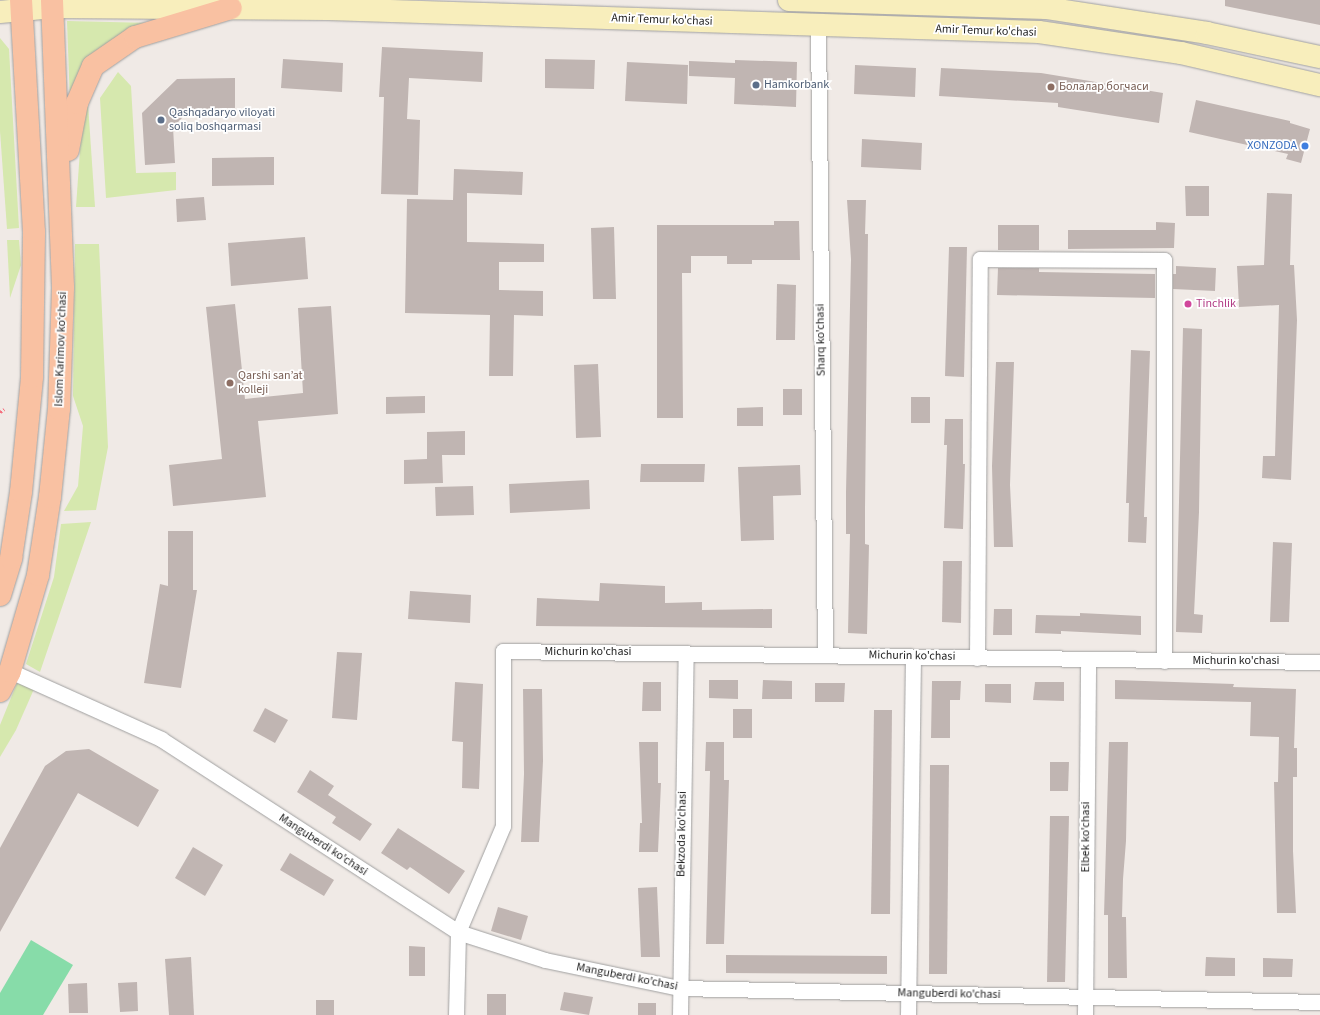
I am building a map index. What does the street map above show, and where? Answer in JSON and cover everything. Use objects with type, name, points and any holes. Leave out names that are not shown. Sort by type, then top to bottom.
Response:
[{"type":"main road","name":"Amir Temur ko'chasi","points":[[789,0],[896,1],[1046,8],[1207,33],[1320,57]]},
{"type":"main road","name":"Amir Temur ko'chasi","points":[[0,12],[22,4],[52,3],[1039,32],[1181,53],[1320,85]]},
{"type":"main road","name":"Islom Karimov ko‘chasi","points":[[0,692],[10,671],[38,575],[50,497],[59,409],[63,287],[61,187],[52,3]]},
{"type":"main road","points":[[0,595],[11,558],[21,492],[32,377],[34,232],[22,4]]},
{"type":"main road","points":[[61,187],[77,103],[93,66],[135,37],[231,8]]},
{"type":"street","name":"Sharq ko'chasi","points":[[818,25],[825,655]]},
{"type":"street","points":[[977,658],[980,259],[1164,260],[1164,661]]},
{"type":"street","name":"Michurin ko'chasi","points":[[458,932],[503,826],[503,651],[1320,662]]},
{"type":"street","name":"Bekzoda ko'chasi","points":[[680,1015],[679,988],[686,653]]},
{"type":"street","points":[[908,1015],[913,657]]},
{"type":"street","name":"Elbek ko'chasi","points":[[1085,1015],[1088,659]]},
{"type":"street","name":"Manguberdi ko'chasi","points":[[10,671],[161,739],[458,932],[545,960],[679,988],[1320,1002]]},
{"type":"street","points":[[456,1015],[458,932]]},
{"type":"path","points":[[0,412],[4,409]]},
{"type":"green space","points":[[67,21],[152,23],[70,102]]},
{"type":"green space","points":[[0,38],[9,49],[19,228],[7,229],[0,131]]},
{"type":"green space","points":[[118,72],[131,86],[136,173],[176,172],[176,190],[106,198],[100,98]]},
{"type":"green space","points":[[88,104],[95,207],[76,207],[82,122]]},
{"type":"green space","points":[[7,240],[19,240],[21,265],[10,298]]},
{"type":"green space","points":[[75,244],[99,244],[108,447],[96,510],[64,511],[78,486],[83,426],[73,396]]},
{"type":"green space","points":[[91,522],[40,672],[26,664],[54,577],[61,524]]},
{"type":"green space","points":[[17,683],[34,689],[16,730],[0,757],[0,725]]},
{"type":"green space","points":[[31,940],[73,965],[43,1015],[0,1015],[0,993]]},
{"type":"building","points":[[1225,0],[1320,0],[1320,25],[1225,6]]},
{"type":"building","points":[[382,47],[483,52],[482,82],[409,78],[407,119],[420,120],[418,195],[381,194],[384,97],[379,97]]},
{"type":"building","points":[[283,59],[343,63],[342,92],[281,88]]},
{"type":"building","points":[[545,59],[595,60],[594,89],[545,88]]},
{"type":"building","points":[[735,60],[797,62],[796,107],[734,104],[735,78],[689,76],[689,61],[735,63]]},
{"type":"building","points":[[627,62],[688,65],[687,104],[625,101]]},
{"type":"building","points":[[855,65],[916,68],[915,97],[854,94]]},
{"type":"building","points":[[941,68],[1041,73],[1163,93],[1159,123],[1058,107],[1058,103],[939,96]]},
{"type":"building","name":"Qashqadaryo viloyati soliq boshqarmasi","points":[[235,78],[235,108],[191,109],[173,127],[175,163],[145,165],[142,113],[177,79]]},
{"type":"building","points":[[1196,100],[1290,121],[1290,123],[1310,129],[1301,163],[1286,159],[1288,154],[1189,132]]},
{"type":"building","points":[[862,139],[922,143],[921,170],[861,167]]},
{"type":"building","points":[[274,157],[274,185],[212,186],[212,158]]},
{"type":"building","points":[[454,169],[523,172],[522,195],[467,193],[467,242],[544,244],[544,262],[499,262],[499,290],[543,291],[543,316],[514,315],[513,376],[489,376],[490,315],[405,313],[407,199],[453,200]]},
{"type":"building","points":[[1185,186],[1209,186],[1209,216],[1186,216]]},
{"type":"building","points":[[1267,193],[1292,194],[1290,265],[1294,265],[1297,320],[1291,480],[1262,478],[1263,456],[1275,456],[1279,305],[1239,307],[1237,266],[1264,265]]},
{"type":"building","points":[[204,197],[206,220],[177,222],[176,199]]},
{"type":"building","points":[[847,200],[866,200],[865,234],[868,234],[865,509],[865,544],[869,545],[867,634],[848,633],[850,534],[846,534],[846,492],[851,259]]},
{"type":"building","points":[[774,221],[799,221],[800,260],[752,260],[752,264],[727,264],[727,256],[691,256],[691,273],[682,273],[683,418],[657,418],[657,225],[774,225]]},
{"type":"building","points":[[1156,222],[1175,223],[1174,248],[1068,249],[1068,230],[1156,230]]},
{"type":"building","points":[[998,225],[1039,225],[1039,250],[998,250]]},
{"type":"building","points":[[614,227],[616,299],[593,299],[591,228]]},
{"type":"building","points":[[305,237],[308,279],[231,286],[228,243]]},
{"type":"building","points":[[949,247],[967,247],[964,377],[945,376]]},
{"type":"building","points":[[1176,266],[1216,268],[1215,291],[1173,289],[1173,274],[1176,274]]},
{"type":"building","points":[[998,268],[1039,268],[1039,272],[1155,274],[1155,298],[997,295]]},
{"type":"building","points":[[777,284],[796,285],[795,340],[776,340]]},
{"type":"building","points":[[235,304],[245,399],[303,393],[298,308],[331,306],[338,414],[258,421],[266,497],[173,506],[169,465],[222,459],[206,307]]},
{"type":"building","points":[[1183,328],[1202,329],[1199,512],[1194,614],[1203,615],[1202,633],[1176,632]]},
{"type":"building","points":[[1131,350],[1150,351],[1144,517],[1147,517],[1146,543],[1128,542],[1129,503],[1126,503]]},
{"type":"building","points":[[996,362],[1014,362],[1010,485],[1013,547],[994,547],[992,466]]},
{"type":"building","points":[[598,364],[601,437],[576,438],[574,365]]},
{"type":"building","points":[[783,389],[802,389],[802,415],[783,415]]},
{"type":"building","points":[[425,396],[425,413],[386,414],[386,397]]},
{"type":"building","points":[[911,397],[930,397],[930,423],[911,423]]},
{"type":"building","points":[[763,407],[763,426],[737,426],[737,408]]},
{"type":"building","points":[[945,419],[963,419],[963,464],[965,464],[963,529],[944,528],[947,445],[944,445]]},
{"type":"building","points":[[465,431],[465,455],[442,455],[443,483],[404,484],[404,460],[427,459],[427,432]]},
{"type":"building","points":[[641,464],[705,464],[704,482],[640,482]]},
{"type":"building","points":[[800,465],[801,495],[773,496],[774,540],[741,541],[738,467]]},
{"type":"building","points":[[589,480],[590,509],[510,513],[509,484]]},
{"type":"building","points":[[473,486],[474,515],[436,516],[435,487]]},
{"type":"building","points":[[168,531],[193,531],[193,590],[197,590],[181,688],[144,683],[160,584],[168,586]]},
{"type":"building","points":[[1273,542],[1292,543],[1289,622],[1270,622]]},
{"type":"building","points":[[943,561],[962,561],[961,623],[942,622]]},
{"type":"building","points":[[600,583],[665,586],[665,603],[702,602],[702,610],[772,609],[772,628],[536,626],[537,598],[599,601]]},
{"type":"building","points":[[410,591],[471,595],[470,623],[408,619]]},
{"type":"building","points":[[994,609],[1012,609],[1012,635],[993,635]]},
{"type":"building","points":[[1080,613],[1141,616],[1141,635],[1061,631],[1061,634],[1035,633],[1036,615],[1080,616]]},
{"type":"building","points":[[337,652],[362,653],[357,720],[332,718]]},
{"type":"building","points":[[709,680],[738,680],[738,699],[709,698]]},
{"type":"building","points":[[763,680],[792,681],[792,699],[762,699]]},
{"type":"building","points":[[1115,680],[1234,684],[1233,687],[1296,689],[1294,748],[1297,748],[1297,777],[1293,777],[1293,851],[1296,913],[1277,913],[1274,782],[1278,782],[1279,737],[1250,736],[1251,702],[1115,699]]},
{"type":"building","points":[[932,681],[961,681],[960,700],[950,700],[950,738],[931,738]]},
{"type":"building","points":[[455,682],[483,684],[479,789],[462,788],[463,742],[452,741]]},
{"type":"building","points":[[643,682],[661,682],[661,711],[642,711]]},
{"type":"building","points":[[1035,682],[1064,682],[1064,701],[1033,700]]},
{"type":"building","points":[[815,683],[845,683],[844,702],[815,702]]},
{"type":"building","points":[[985,684],[1011,684],[1011,703],[985,702]]},
{"type":"building","points":[[523,689],[542,689],[543,761],[539,842],[521,842],[524,774]]},
{"type":"building","points":[[265,708],[288,720],[275,743],[253,731]]},
{"type":"building","points":[[733,709],[752,709],[752,738],[733,738]]},
{"type":"building","points":[[874,710],[892,710],[890,914],[871,914]]},
{"type":"building","points":[[639,742],[658,742],[658,783],[661,783],[658,852],[639,852],[640,823],[642,823]]},
{"type":"building","points":[[706,742],[724,742],[724,780],[729,780],[724,944],[706,944],[710,771],[705,771]]},
{"type":"building","points":[[1109,742],[1128,742],[1126,841],[1122,917],[1126,917],[1127,978],[1108,978],[1108,915],[1104,915]]},
{"type":"building","points":[[89,749],[159,790],[138,827],[78,793],[0,932],[0,848],[45,766],[66,751]]},
{"type":"building","points":[[1050,762],[1069,762],[1068,791],[1050,791]]},
{"type":"building","points":[[930,765],[949,765],[947,974],[929,974]]},
{"type":"building","points":[[310,770],[334,786],[328,795],[372,824],[360,841],[332,823],[336,817],[297,792]]},
{"type":"building","points":[[1050,816],[1069,816],[1065,982],[1047,982]]},
{"type":"building","points":[[398,828],[465,871],[449,894],[410,867],[407,870],[381,853]]},
{"type":"building","points":[[193,847],[223,865],[205,896],[175,878]]},
{"type":"building","points":[[290,853],[334,880],[324,896],[280,870]]},
{"type":"building","points":[[657,887],[660,957],[641,957],[638,888]]},
{"type":"building","points":[[498,907],[528,916],[521,940],[491,931]]},
{"type":"building","points":[[409,946],[425,947],[425,976],[409,976]]},
{"type":"building","points":[[726,955],[887,956],[887,974],[726,973]]},
{"type":"building","points":[[191,957],[194,1015],[169,1015],[165,959]]},
{"type":"building","points":[[1206,957],[1235,958],[1235,976],[1205,976]]},
{"type":"building","points":[[1263,958],[1293,959],[1292,977],[1263,977]]},
{"type":"building","points":[[137,982],[138,1011],[120,1012],[118,983]]},
{"type":"building","points":[[87,983],[88,1013],[69,1013],[68,984]]},
{"type":"building","points":[[564,992],[593,997],[589,1015],[560,1010]]},
{"type":"building","points":[[487,994],[506,994],[506,1015],[487,1015]]},
{"type":"building","points":[[316,1000],[334,1000],[334,1015],[316,1015]]},
{"type":"building","points":[[638,1003],[656,1003],[656,1015],[638,1015]]},
{"type":"place","name":"Hamkorbank","points":[[756,85]]},
{"type":"place","name":"Болалар богчаси","points":[[1051,87]]},
{"type":"place","name":"Qashqadaryo viloyati soliq boshqarmasi","points":[[161,120]]},
{"type":"place","name":"XONZODA","points":[[1305,146]]},
{"type":"place","name":"Tinchlik","points":[[1188,304]]},
{"type":"place","name":"Qarshi san’at kolleji","points":[[230,383]]}]
